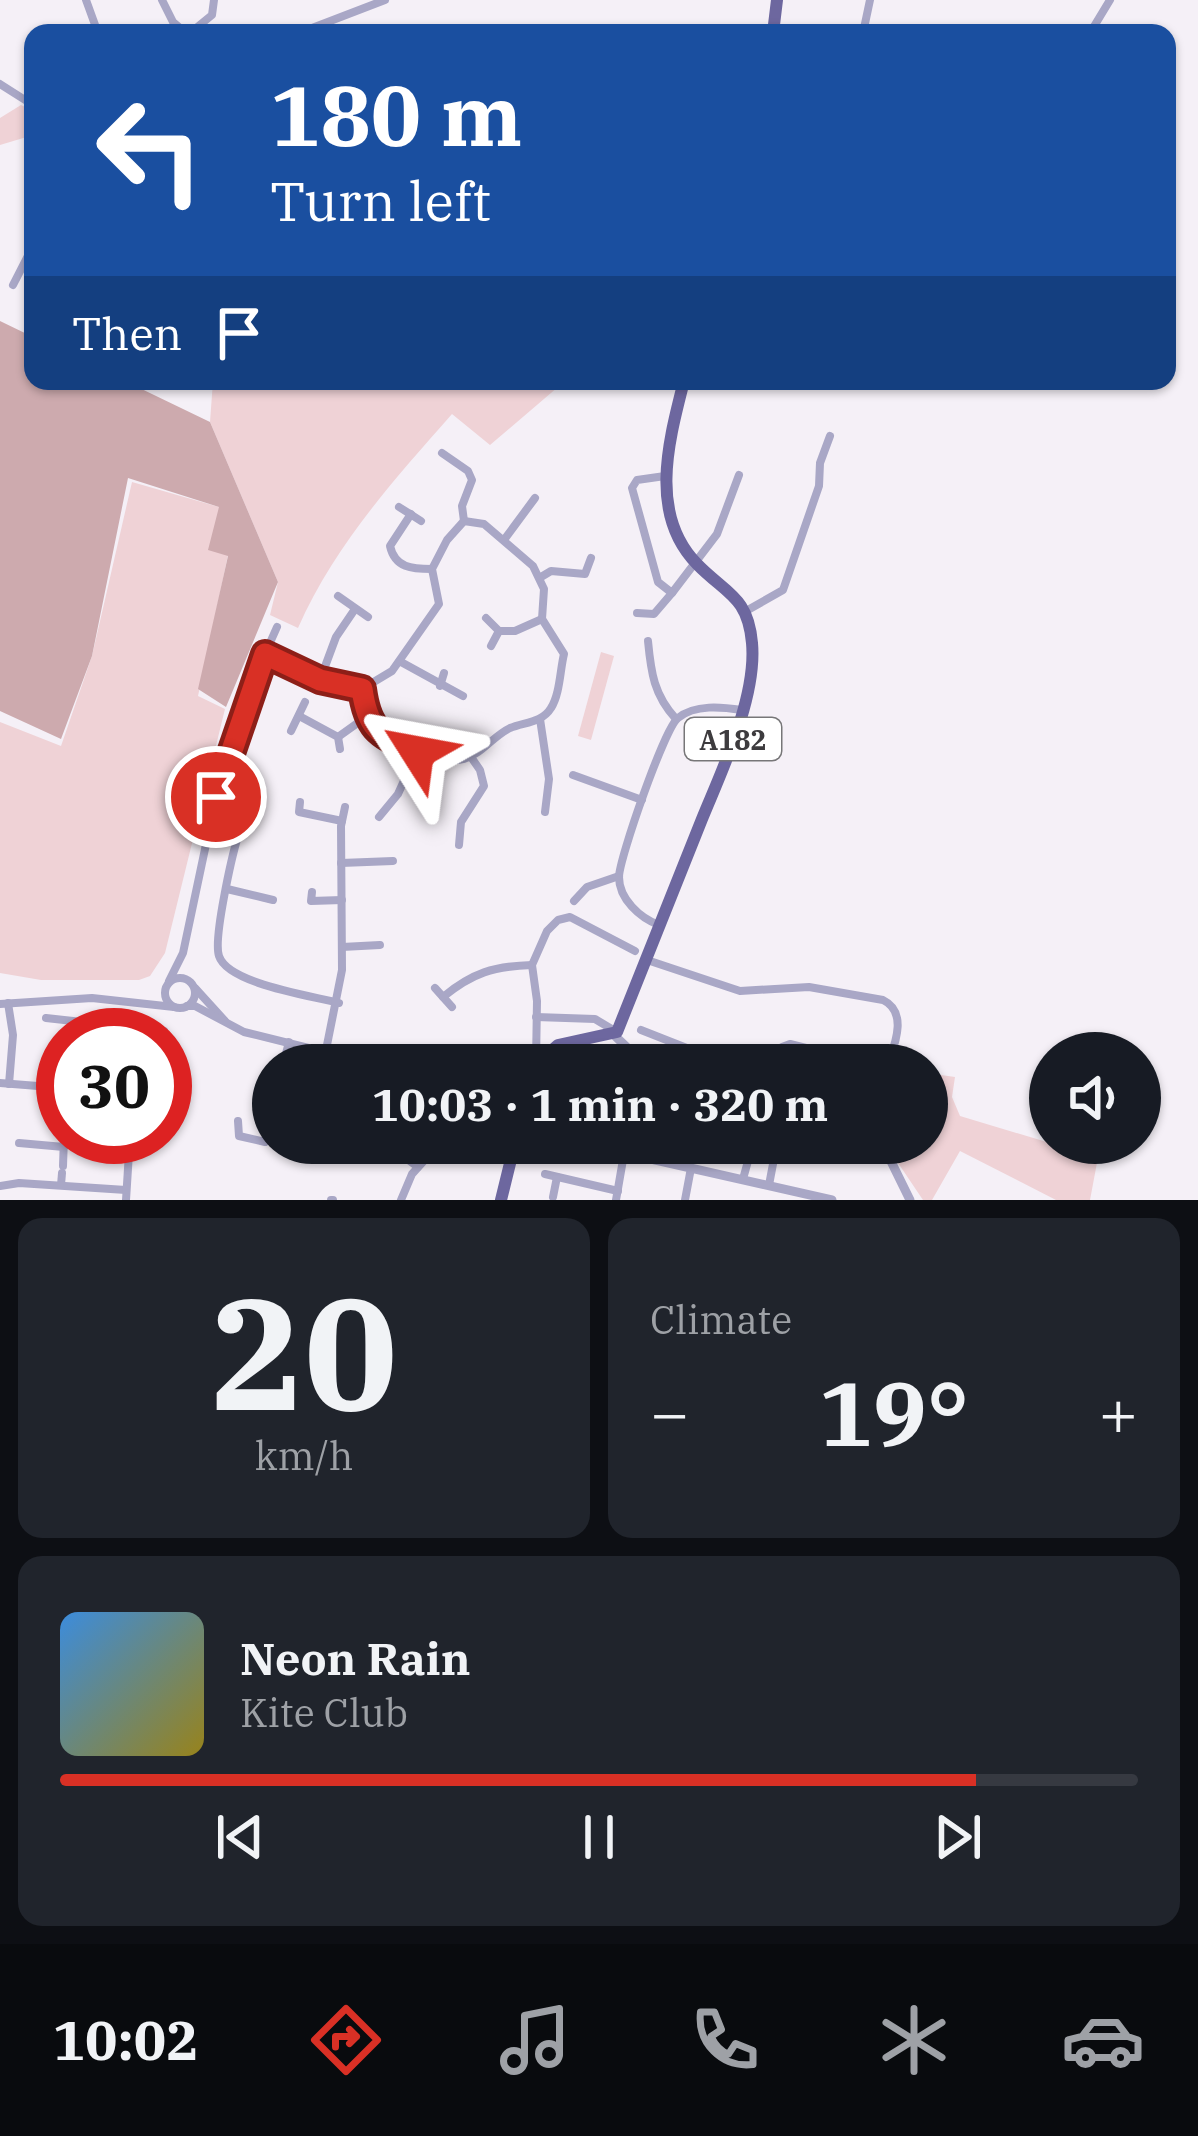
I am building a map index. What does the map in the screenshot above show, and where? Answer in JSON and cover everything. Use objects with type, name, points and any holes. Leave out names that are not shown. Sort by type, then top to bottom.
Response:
[{"type":"main road","points":[[682,390],[665,452],[665,476],[682,542],[696,563],[734,594],[746,611]]},
{"type":"main road","name":"A182","points":[[615,1034],[640,955],[661,926],[742,710],[753,649],[746,611]]},
{"type":"main road","points":[[563,1044],[615,1034]]},
{"type":"main road","points":[[502,1200],[510,1164]]},
{"type":"street","points":[[162,0],[174,23]]},
{"type":"street","points":[[200,24],[212,15],[214,0]]},
{"type":"street","points":[[352,0],[357,11]]},
{"type":"street","points":[[323,24],[385,0]]},
{"type":"street","points":[[334,20],[336,24]]},
{"type":"street","points":[[13,285],[24,264]]},
{"type":"street","points":[[746,611],[783,590],[820,486],[830,436]]},
{"type":"street","points":[[825,449],[836,453]]},
{"type":"street","points":[[265,654],[320,680],[362,689],[381,681],[400,662],[439,604],[432,569],[437,555],[464,521],[461,506],[472,486],[468,471],[442,454]]},
{"type":"street","points":[[468,471],[481,460]]},
{"type":"street","points":[[638,613],[654,614],[696,563],[717,534],[740,475]]},
{"type":"street","points":[[665,476],[637,481],[632,488],[658,582],[672,593]]},
{"type":"street","points":[[503,540],[535,498]]},
{"type":"street","points":[[399,507],[421,521]]},
{"type":"street","points":[[411,514],[390,546],[393,556],[402,565],[432,569]]},
{"type":"street","points":[[524,514],[534,522]]},
{"type":"street","points":[[362,689],[366,717],[374,729],[441,760],[471,757],[509,728],[550,712],[564,654],[542,619],[541,578],[484,524],[464,521]]},
{"type":"street","points":[[541,578],[550,571],[588,577],[591,558]]},
{"type":"street","points":[[338,596],[368,617]]},
{"type":"street","points":[[320,680],[336,637],[355,608]]},
{"type":"street","points":[[486,618],[499,631],[515,632],[542,619]]},
{"type":"street","points":[[174,1007],[166,999],[167,984],[183,953],[216,797],[277,627]]},
{"type":"street","points":[[491,646],[499,631]]},
{"type":"street","points":[[648,641],[652,682],[676,718]]},
{"type":"street","points":[[400,662],[463,696]]},
{"type":"street","points":[[440,686],[444,673]]},
{"type":"street","points":[[291,731],[305,702]]},
{"type":"street","points":[[661,926],[628,902],[619,876],[668,728],[692,710],[742,710]]},
{"type":"street","points":[[301,717],[338,737]]},
{"type":"street","points":[[338,737],[366,717]]},
{"type":"street","points":[[540,719],[549,779],[545,812]]},
{"type":"street","points":[[338,737],[340,749]]},
{"type":"street","points":[[379,817],[417,752]]},
{"type":"street","points":[[459,845],[460,822],[484,786],[471,757]]},
{"type":"street","points":[[573,775],[642,800]]},
{"type":"street","points":[[328,1044],[339,1003],[346,806]]},
{"type":"street","points":[[388,807],[398,816]]},
{"type":"street","points":[[299,811],[342,821]]},
{"type":"street","points":[[460,830],[472,830]]},
{"type":"street","points":[[248,844],[237,838],[218,954],[232,970],[264,985],[339,1003]]},
{"type":"street","points":[[341,863],[394,861]]},
{"type":"street","points":[[574,902],[587,886],[619,876]]},
{"type":"street","points":[[227,889],[273,900]]},
{"type":"street","points":[[311,901],[342,900]]},
{"type":"street","points":[[536,1044],[532,965],[547,931],[569,917],[640,955],[740,991],[809,987],[884,1000],[898,1014],[892,1044]]},
{"type":"street","points":[[342,947],[374,942]]},
{"type":"street","points":[[183,953],[194,999],[187,1006]]},
{"type":"street","points":[[443,998],[467,977],[496,966],[532,965]]},
{"type":"street","points":[[140,1001],[177,977],[192,984],[231,1026]]},
{"type":"street","points":[[435,988],[452,1007]]},
{"type":"street","points":[[36,1086],[5,1084],[4,1003],[58,998],[187,1006],[231,1026],[298,1044]]},
{"type":"street","points":[[536,1017],[595,1019],[622,1044]]},
{"type":"street","points":[[641,1030],[677,1044]]},
{"type":"street","points":[[238,1121],[239,1136],[252,1139]]},
{"type":"street","points":[[19,1143],[36,1143]]},
{"type":"street","points":[[61,1185],[62,1164]]},
{"type":"street","points":[[0,1186],[61,1185],[126,1195],[128,1164]]},
{"type":"street","points":[[415,1164],[419,1167]]},
{"type":"street","points":[[401,1200],[422,1164]]},
{"type":"street","points":[[545,1174],[617,1196],[622,1164]]},
{"type":"street","points":[[672,1164],[832,1200]]},
{"type":"street","points":[[743,1179],[747,1164]]},
{"type":"street","points":[[769,1185],[773,1164]]},
{"type":"street","points":[[889,1164],[900,1195],[910,1200]]},
{"type":"street","points":[[685,1200],[691,1168]]},
{"type":"street","points":[[553,1197],[557,1177]]},
{"type":"shaded area","points":[[24,106],[24,138],[0,145],[0,118]]},
{"type":"shaded area","points":[[0,321],[24,333],[24,390],[144,390],[210,422],[278,582],[226,707],[198,689],[228,556],[208,550],[219,507],[128,478],[92,656],[61,739],[0,711]]},
{"type":"shaded area","points":[[212,390],[554,390],[490,445],[452,414],[347,542],[298,628],[270,615],[278,582],[210,422]]},
{"type":"shaded area","points":[[132,482],[219,507],[228,555],[198,696],[225,709],[165,953],[150,976],[139,980],[41,980],[0,973],[0,722],[61,746],[92,656]]},
{"type":"shaded area","points":[[601,652],[614,656],[591,740],[578,736]]},
{"type":"shaded area","points":[[948,1076],[955,1077],[952,1097],[960,1116],[1029,1137],[1029,1164],[1097,1164],[1090,1200],[1056,1200],[960,1151],[932,1200],[923,1200],[899,1164],[948,1164]]},
{"type":"route","points":[[216,797],[265,654],[320,680],[362,689],[366,717],[374,729],[417,752]]}]
